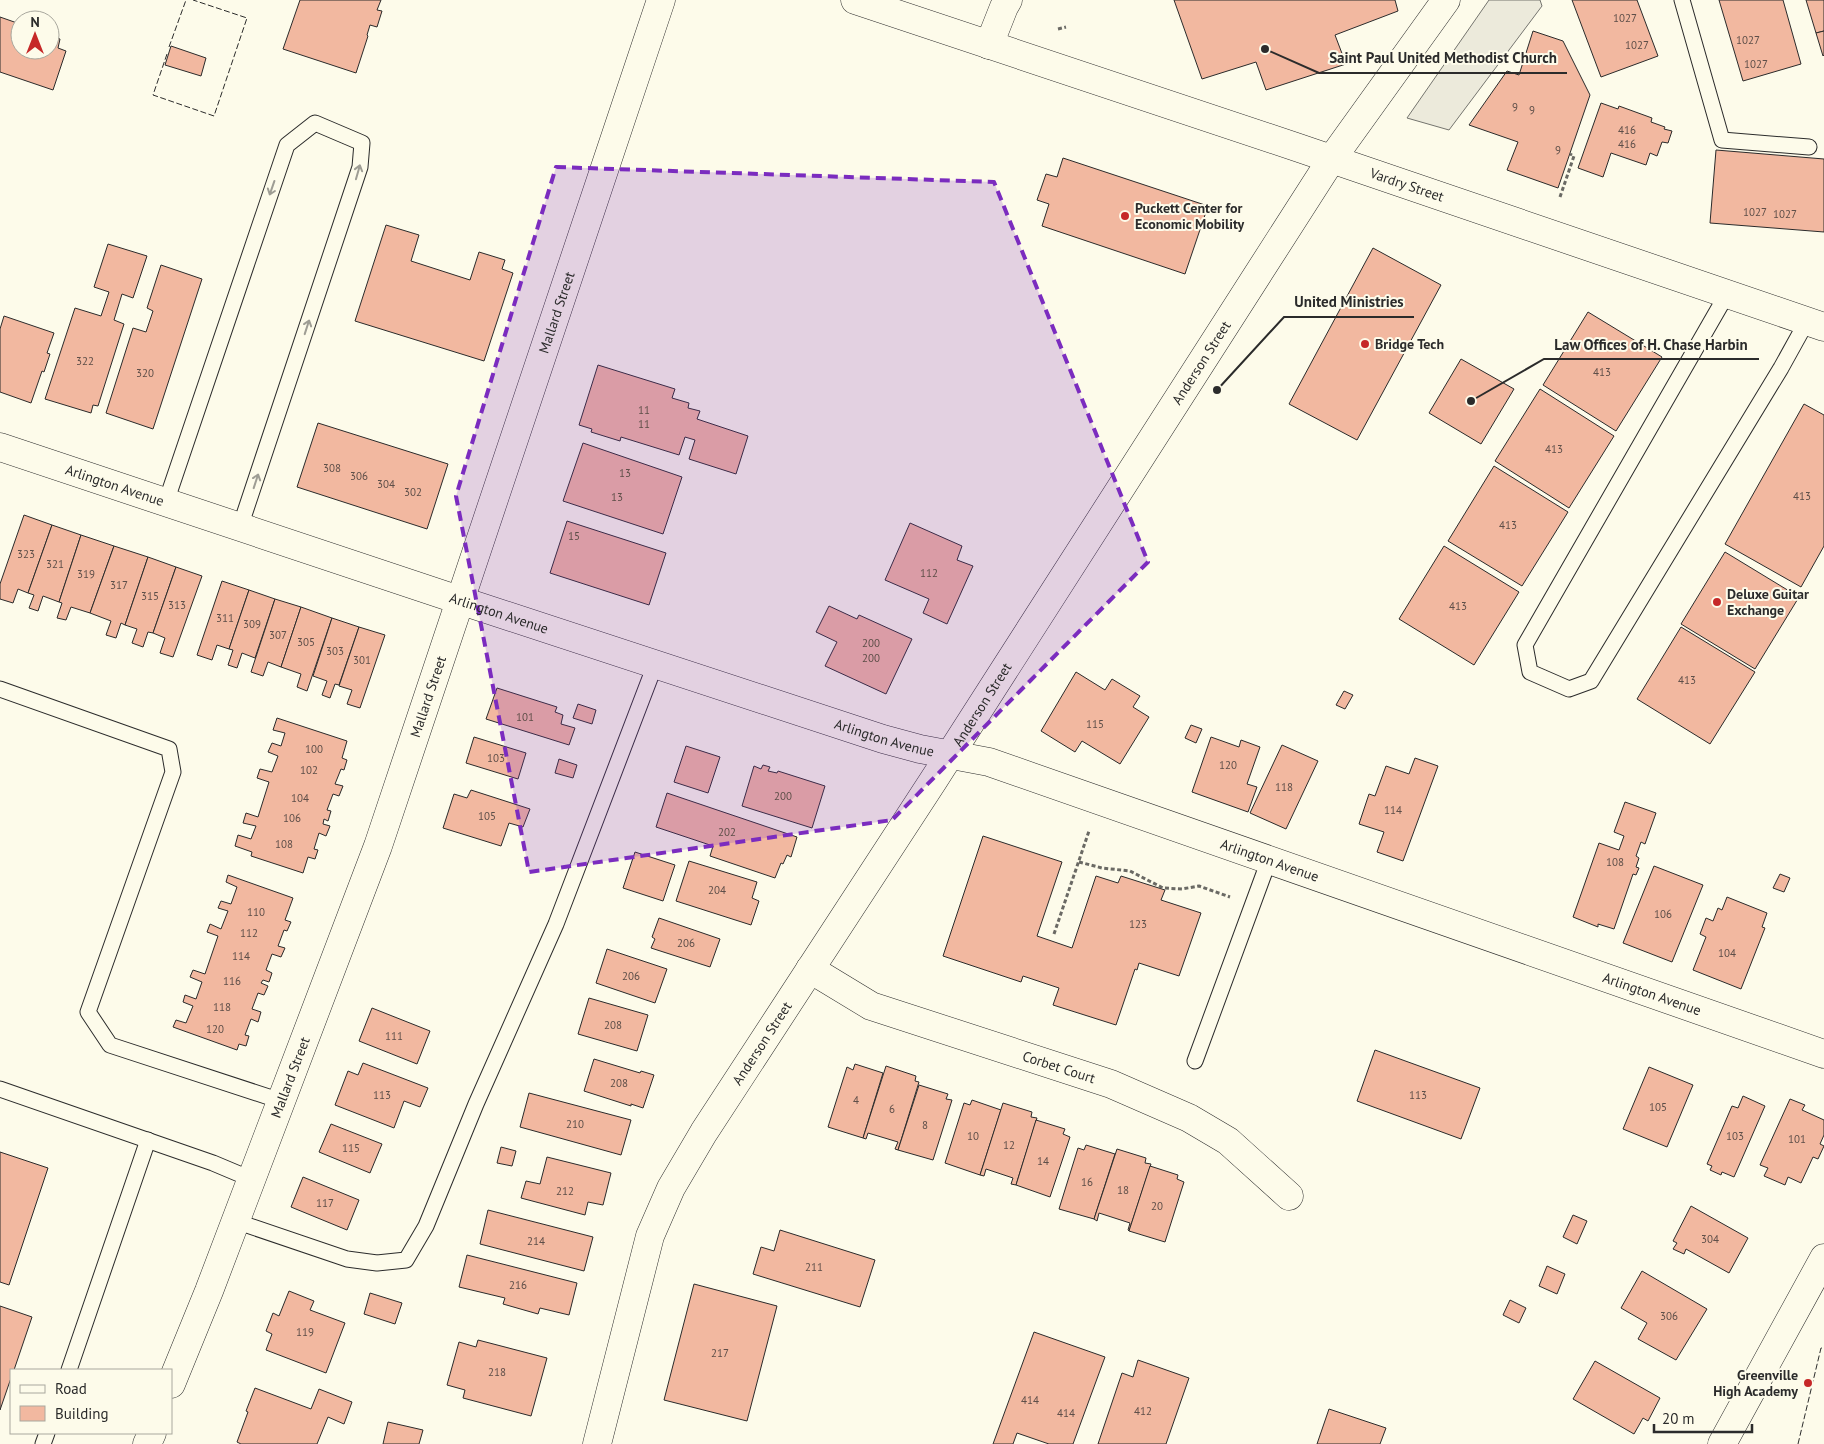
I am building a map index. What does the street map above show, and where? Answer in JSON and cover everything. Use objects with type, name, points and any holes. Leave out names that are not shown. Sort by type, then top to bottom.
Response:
[{"type":"street","name":"Mallard Street","points":[[172,1381],[378,846],[661,0]]},
{"type":"street","name":"Vardry Street","points":[[855,0],[1815,324]]},
{"type":"street","points":[[989,45],[1008,0]]},
{"type":"street","name":"Anderson Street","points":[[597,1444],[650,1236],[668,1196],[704,1132],[950,754],[1331,160],[1446,0]]},
{"type":"street","name":"Arlington Avenue","points":[[0,447],[882,739],[920,749],[989,762],[1824,1054]]},
{"type":"street","name":"Corbet Court","points":[[810,969],[870,1006],[1111,1084],[1189,1118],[1228,1141],[1289,1196]]},
{"type":"street","points":[[1722,1444],[1824,1258]]},
{"type":"lane","points":[[1682,0],[1722,140],[1809,147]]},
{"type":"lane","points":[[166,502],[287,145],[315,123],[362,143],[360,167],[240,527]]},
{"type":"lane","points":[[1726,294],[1525,645],[1530,672],[1568,689],[1591,681],[1781,368],[1815,324]]},
{"type":"lane","points":[[235,1220],[346,1259],[377,1263],[406,1260],[426,1226],[476,1104],[556,924],[655,665]]},
{"type":"lane","points":[[0,689],[169,748],[173,772],[88,1012],[110,1045],[281,1101]]},
{"type":"lane","points":[[1195,1061],[1269,860]]},
{"type":"lane","points":[[0,1089],[213,1163],[251,1179]]},
{"type":"lane","points":[[69,1369],[148,1140]]},
{"type":"path","points":[[1058,29],[1066,27]]},
{"type":"path","points":[[1560,197],[1574,156],[1570,154]]},
{"type":"path","points":[[1054,934],[1089,831]]},
{"type":"path","points":[[1079,862],[1102,868],[1130,871],[1163,888],[1182,889],[1199,886],[1231,897],[1234,895]]},
{"type":"highlighted area","points":[[556,167],[994,182],[1148,562],[892,820],[529,872],[456,496]]},
{"type":"shaded area","points":[[1489,0],[1540,0],[1542,6],[1449,130],[1407,118]]},
{"type":"building","points":[[300,0],[381,0],[377,10],[382,11],[377,27],[370,25],[356,73],[283,49]]},
{"type":"building","points":[[1174,0],[1395,0],[1398,11],[1335,35],[1346,64],[1266,90],[1256,62],[1202,79]]},
{"type":"building","points":[[1572,0],[1637,0],[1658,56],[1601,77]]},
{"type":"building","points":[[1719,0],[1783,0],[1801,64],[1743,81]]},
{"type":"building","points":[[1806,0],[1824,0],[1824,31],[1816,33]]},
{"type":"building","points":[[0,17],[10,20],[10,60],[60,60],[60,49],[66,51],[53,90],[0,72]]},
{"type":"building","points":[[1533,31],[1563,41],[1590,95],[1558,188],[1507,170],[1518,142],[1469,125],[1507,71],[1519,75]]},
{"type":"building","points":[[1824,31],[1824,55],[1823,56],[1816,33]]},
{"type":"building","points":[[171,46],[206,58],[201,76],[165,65]]},
{"type":"building","points":[[1601,103],[1618,109],[1619,106],[1652,118],[1651,122],[1672,131],[1668,143],[1662,142],[1657,156],[1650,153],[1646,165],[1611,153],[1603,177],[1578,168]]},
{"type":"building","points":[[1716,150],[1824,159],[1824,232],[1710,223]]},
{"type":"building","name":"Puckett Center for Economic Mobility","points":[[1063,158],[1208,206],[1185,274],[1042,226],[1049,204],[1037,200],[1046,174],[1057,177]]},
{"type":"building","points":[[386,225],[419,235],[411,261],[470,280],[479,252],[505,260],[502,269],[513,273],[484,361],[355,321]]},
{"type":"building","points":[[108,244],[147,256],[133,298],[122,294],[114,320],[124,324],[98,406],[93,405],[91,413],[45,399],[75,308],[101,316],[109,292],[94,287]]},
{"type":"building","name":"Bridge Tech","points":[[1373,248],[1441,285],[1357,440],[1289,404]]},
{"type":"building","points":[[161,265],[202,279],[153,429],[106,413],[133,328],[146,332],[153,311],[147,308]]},
{"type":"building","points":[[1588,312],[1662,357],[1616,431],[1543,385]]},
{"type":"building","points":[[4,316],[54,333],[47,353],[50,354],[31,403],[0,392],[0,329]]},
{"type":"building","points":[[1461,359],[1514,389],[1481,444],[1429,413]]},
{"type":"building","points":[[598,365],[675,389],[672,398],[689,403],[688,408],[700,411],[697,419],[748,436],[736,474],[689,459],[695,440],[685,437],[679,455],[621,437],[620,441],[591,432],[592,429],[579,425]]},
{"type":"building","points":[[1540,389],[1614,436],[1569,508],[1495,461]]},
{"type":"building","points":[[1804,404],[1824,415],[1824,546],[1801,587],[1725,544]]},
{"type":"building","points":[[318,423],[448,464],[427,529],[297,487]]},
{"type":"building","points":[[583,443],[682,477],[663,534],[563,501]]},
{"type":"building","points":[[1494,466],[1568,512],[1522,586],[1448,541]]},
{"type":"building","points":[[24,515],[52,525],[28,593],[18,589],[13,603],[0,599],[0,584]]},
{"type":"building","points":[[567,521],[666,553],[649,605],[550,573]]},
{"type":"building","points":[[910,523],[962,546],[957,560],[973,566],[947,624],[923,613],[929,599],[885,580]]},
{"type":"building","points":[[52,525],[81,535],[59,602],[43,596],[38,611],[29,608],[34,595],[28,593]]},
{"type":"building","points":[[81,535],[114,546],[90,613],[71,607],[66,620],[57,618],[62,603],[59,602]]},
{"type":"building","points":[[114,546],[148,557],[125,625],[121,623],[116,638],[106,635],[111,621],[90,613]]},
{"type":"building","points":[[1444,546],[1519,592],[1474,665],[1399,619]]},
{"type":"building","points":[[1725,552],[1799,597],[1755,669],[1681,624]]},
{"type":"building","points":[[148,557],[176,567],[153,633],[148,632],[143,647],[132,643],[137,629],[125,625]]},
{"type":"building","points":[[176,567],[202,576],[173,657],[160,653],[165,638],[153,633]]},
{"type":"building","points":[[222,581],[249,590],[229,649],[217,645],[212,660],[197,655]]},
{"type":"building","points":[[249,590],[275,599],[255,658],[242,653],[237,668],[228,665],[233,650],[229,649]]},
{"type":"building","points":[[275,599],[301,607],[281,667],[268,662],[263,676],[251,672]]},
{"type":"building","points":[[829,606],[857,619],[859,615],[912,639],[886,694],[825,666],[837,642],[816,632]]},
{"type":"building","points":[[301,607],[332,618],[307,691],[297,687],[301,674],[281,667]]},
{"type":"building","points":[[332,618],[359,627],[339,685],[335,684],[330,698],[322,695],[327,681],[313,676]]},
{"type":"building","points":[[359,627],[385,635],[360,708],[347,704],[352,690],[339,686]]},
{"type":"building","points":[[1681,627],[1755,672],[1710,744],[1637,699]]},
{"type":"building","points":[[1076,672],[1105,690],[1112,679],[1140,696],[1133,707],[1149,717],[1120,764],[1082,741],[1075,752],[1041,731]]},
{"type":"building","points":[[497,688],[557,707],[555,712],[563,715],[561,724],[575,728],[569,745],[486,719]]},
{"type":"building","points":[[1344,691],[1353,695],[1345,709],[1336,705]]},
{"type":"building","points":[[578,704],[596,710],[592,724],[573,718]]},
{"type":"building","points":[[277,718],[347,741],[342,758],[347,760],[344,770],[341,769],[335,784],[343,786],[339,796],[333,794],[327,810],[331,811],[328,821],[324,819],[323,824],[330,826],[326,836],[319,833],[314,849],[318,850],[315,859],[308,857],[303,873],[251,856],[252,852],[235,846],[238,835],[251,839],[256,826],[243,823],[246,813],[258,817],[269,782],[257,778],[260,769],[272,772],[278,756],[268,752],[272,743],[281,746],[285,733],[273,730]]},
{"type":"building","points":[[1191,725],[1202,729],[1196,743],[1185,738]]},
{"type":"building","points":[[474,737],[526,753],[518,779],[466,763]]},
{"type":"building","points":[[1211,737],[1239,747],[1241,740],[1260,747],[1247,784],[1257,787],[1248,812],[1192,792]]},
{"type":"building","points":[[1282,745],[1318,761],[1286,829],[1250,813]]},
{"type":"building","points":[[686,746],[720,757],[708,793],[674,782]]},
{"type":"building","points":[[1415,758],[1438,766],[1403,861],[1377,852],[1384,832],[1359,824],[1369,794],[1375,796],[1386,766],[1409,774]]},
{"type":"building","points":[[559,759],[577,765],[573,778],[555,773]]},
{"type":"building","points":[[763,765],[770,767],[768,771],[777,773],[778,771],[825,786],[812,828],[742,806],[754,766],[761,769]]},
{"type":"building","points":[[471,790],[530,809],[523,827],[509,823],[501,846],[443,828],[454,794],[467,798]]},
{"type":"building","points":[[667,793],[797,837],[791,857],[787,855],[783,864],[781,863],[775,878],[710,856],[713,846],[656,827]]},
{"type":"building","points":[[1625,802],[1656,813],[1645,844],[1641,842],[1636,856],[1639,858],[1636,867],[1639,868],[1636,875],[1633,874],[1614,929],[1598,924],[1598,927],[1573,917],[1599,843],[1619,850],[1624,836],[1614,832]]},
{"type":"building","points":[[983,836],[1062,862],[1037,936],[1072,948],[1096,876],[1118,883],[1121,876],[1165,890],[1161,900],[1201,913],[1179,976],[1139,963],[1137,970],[1135,969],[1116,1025],[1053,1005],[1059,988],[1023,976],[1021,982],[943,956]]},
{"type":"building","points":[[635,852],[675,865],[663,901],[623,888]]},
{"type":"building","points":[[689,861],[757,882],[752,898],[759,901],[751,925],[676,901]]},
{"type":"building","points":[[1654,866],[1703,885],[1672,962],[1623,943]]},
{"type":"building","points":[[1780,874],[1790,878],[1784,892],[1773,888]]},
{"type":"building","points":[[228,875],[293,898],[285,920],[291,922],[287,931],[284,930],[278,946],[285,948],[281,957],[272,954],[266,970],[272,973],[269,982],[263,980],[261,983],[268,986],[264,995],[258,993],[252,1009],[261,1012],[258,1022],[251,1019],[245,1035],[249,1036],[246,1046],[239,1044],[237,1050],[173,1027],[176,1020],[186,1023],[193,1006],[183,1002],[185,995],[196,999],[202,982],[190,977],[193,970],[205,974],[218,936],[207,932],[210,924],[221,929],[228,911],[218,908],[221,901],[231,904],[237,887],[226,882]]},
{"type":"building","points":[[1727,897],[1767,913],[1762,927],[1765,928],[1741,989],[1693,970],[1706,937],[1700,934],[1706,918],[1713,921],[1718,908],[1722,910]]},
{"type":"building","points":[[659,918],[720,939],[710,967],[651,948],[655,939],[652,937]]},
{"type":"building","points":[[607,949],[667,969],[655,1003],[596,983]]},
{"type":"building","points":[[589,998],[648,1015],[637,1051],[578,1034]]},
{"type":"building","points":[[372,1008],[430,1031],[417,1064],[359,1041]]},
{"type":"building","points":[[1375,1050],[1480,1088],[1461,1139],[1357,1101]]},
{"type":"building","points":[[594,1059],[640,1073],[641,1071],[654,1075],[643,1108],[584,1091]]},
{"type":"building","points":[[363,1063],[428,1088],[420,1107],[404,1101],[394,1128],[335,1105],[348,1071],[358,1075]]},
{"type":"building","points":[[855,1064],[883,1073],[863,1138],[828,1127],[847,1067],[853,1070]]},
{"type":"building","points":[[886,1066],[916,1076],[915,1081],[919,1082],[898,1150],[895,1149],[898,1142],[868,1133],[866,1139],[863,1138]]},
{"type":"building","points":[[1649,1067],[1693,1085],[1667,1147],[1623,1129]]},
{"type":"building","points":[[919,1085],[948,1094],[946,1099],[952,1100],[933,1160],[898,1150]]},
{"type":"building","points":[[529,1093],[631,1120],[621,1155],[520,1127]]},
{"type":"building","points":[[1743,1096],[1765,1106],[1734,1177],[1722,1172],[1721,1175],[1710,1170],[1712,1166],[1707,1164],[1732,1106],[1738,1108]]},
{"type":"building","points":[[1790,1099],[1805,1105],[1802,1110],[1824,1120],[1824,1135],[1820,1144],[1824,1146],[1818,1159],[1813,1157],[1801,1183],[1788,1177],[1785,1185],[1764,1176],[1768,1168],[1760,1165]]},
{"type":"building","points":[[972,1100],[1001,1110],[980,1175],[945,1163],[964,1103],[970,1105]]},
{"type":"building","points":[[1003,1103],[1032,1112],[1031,1117],[1037,1118],[1016,1185],[1011,1184],[1013,1178],[986,1169],[984,1176],[980,1175]]},
{"type":"building","points":[[1036,1120],[1065,1129],[1063,1134],[1070,1137],[1050,1197],[1016,1185]]},
{"type":"building","points":[[331,1124],[382,1144],[370,1173],[319,1152]]},
{"type":"building","points":[[1086,1145],[1115,1154],[1094,1219],[1059,1209],[1078,1148],[1084,1150]]},
{"type":"building","points":[[501,1147],[516,1151],[512,1166],[497,1163]]},
{"type":"building","points":[[1117,1149],[1146,1158],[1145,1163],[1151,1164],[1129,1231],[1130,1223],[1099,1213],[1097,1221],[1094,1219]]},
{"type":"building","points":[[0,1152],[48,1168],[9,1285],[0,1282]]},
{"type":"building","points":[[547,1157],[611,1173],[603,1205],[588,1202],[585,1215],[521,1198],[526,1181],[540,1184]]},
{"type":"building","points":[[1150,1166],[1178,1175],[1177,1179],[1184,1182],[1165,1242],[1129,1231]]},
{"type":"building","points":[[303,1177],[359,1200],[347,1230],[291,1207]]},
{"type":"building","points":[[1691,1206],[1748,1238],[1729,1273],[1686,1249],[1684,1254],[1673,1249],[1677,1243],[1673,1241]]},
{"type":"building","points":[[488,1210],[593,1237],[584,1271],[480,1244]]},
{"type":"building","points":[[1573,1215],[1587,1221],[1577,1244],[1563,1237]]},
{"type":"building","points":[[780,1230],[875,1260],[860,1307],[753,1274],[761,1247],[774,1251]]},
{"type":"building","points":[[467,1255],[577,1283],[569,1315],[540,1308],[538,1314],[503,1304],[505,1298],[459,1287]]},
{"type":"building","points":[[1547,1266],[1565,1274],[1557,1294],[1539,1286]]},
{"type":"building","points":[[1642,1271],[1707,1309],[1676,1360],[1638,1339],[1647,1323],[1621,1308]]},
{"type":"building","points":[[694,1284],[777,1306],[747,1421],[664,1400]]},
{"type":"building","points":[[289,1291],[314,1301],[310,1310],[345,1323],[326,1373],[266,1350],[272,1334],[266,1331],[273,1313],[279,1316]]},
{"type":"building","points":[[370,1293],[402,1303],[395,1324],[364,1314]]},
{"type":"building","points":[[1510,1300],[1526,1308],[1519,1323],[1503,1315]]},
{"type":"building","points":[[0,1306],[32,1317],[14,1369],[10,1369],[10,1381],[0,1410]]},
{"type":"building","points":[[1034,1332],[1105,1357],[1073,1444],[1049,1444],[1017,1433],[1013,1444],[993,1444]]},
{"type":"building","points":[[478,1340],[547,1358],[531,1416],[463,1398],[465,1390],[447,1385],[459,1342],[476,1347]]},
{"type":"building","points":[[1138,1360],[1189,1378],[1166,1444],[1098,1444],[1122,1373],[1133,1377]]},
{"type":"building","points":[[1595,1361],[1660,1398],[1648,1421],[1643,1418],[1634,1434],[1573,1399]]},
{"type":"building","points":[[255,1388],[311,1409],[319,1389],[352,1402],[344,1424],[328,1417],[317,1444],[241,1444],[237,1442]]},
{"type":"building","points":[[1329,1409],[1386,1428],[1380,1444],[1317,1444]]},
{"type":"building","points":[[388,1422],[423,1430],[419,1444],[383,1444]]},
{"type":"fence","points":[[169,47],[186,0]]},
{"type":"fence","points":[[167,54],[153,95],[214,116],[247,18],[193,0]]},
{"type":"fence","points":[[1798,1444],[1821,1348],[1824,1348]]},
{"type":"place","name":"Saint Paul United Methodist Church","points":[[1265,49]]},
{"type":"place","name":"Puckett Center for Economic Mobility","points":[[1125,216]]},
{"type":"place","name":"Bridge Tech","points":[[1365,344]]},
{"type":"place","name":"United Ministries","points":[[1217,390]]},
{"type":"place","name":"Law Offices of H. Chase Harbin","points":[[1471,401]]},
{"type":"place","name":"Deluxe Guitar Exchange","points":[[1717,602]]},
{"type":"place","name":"Greenville High Academy","points":[[1808,1383]]}]
